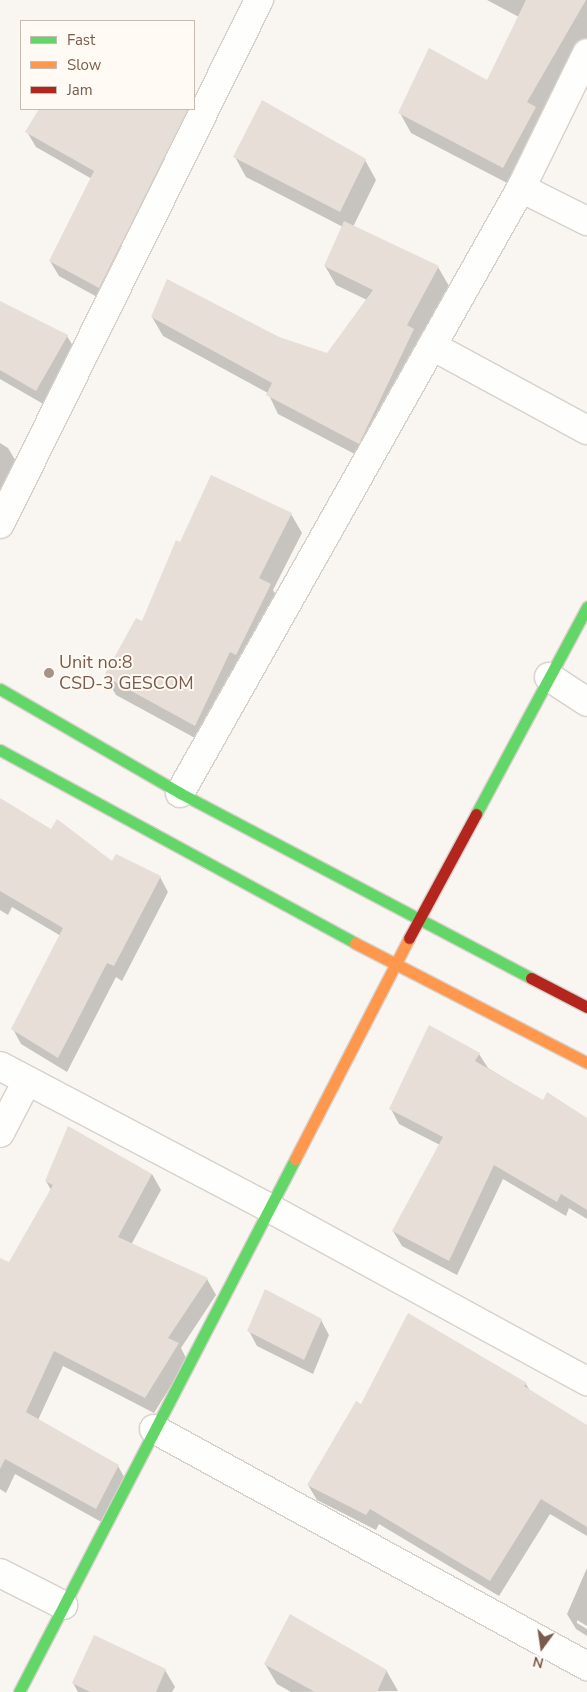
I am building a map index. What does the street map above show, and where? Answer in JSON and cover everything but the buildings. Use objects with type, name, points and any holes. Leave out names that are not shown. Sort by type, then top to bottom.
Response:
[{"type":"street","points":[[0,524],[259,0]]},
{"type":"street","points":[[180,793],[520,188],[587,54]]},
{"type":"street","points":[[520,188],[587,221]]},
{"type":"street","points":[[432,346],[587,430]]},
{"type":"street","points":[[19,1692],[154,1429],[271,1209],[395,965],[587,607]]},
{"type":"street","points":[[549,677],[587,702]]},
{"type":"street","points":[[0,689],[180,793],[587,1007]]},
{"type":"street","points":[[0,750],[395,965],[587,1063]]},
{"type":"street","points":[[0,1066],[271,1209],[587,1381]]},
{"type":"street","points":[[0,1133],[28,1081]]},
{"type":"street","points":[[154,1429],[587,1666]]},
{"type":"street","points":[[0,1573],[63,1605]]},
{"type":"traffic: fast","points":[[476,814],[587,607]]},
{"type":"traffic: fast","points":[[0,689],[180,793],[531,978]]},
{"type":"traffic: fast","points":[[0,750],[355,943]]},
{"type":"traffic: fast","points":[[19,1692],[295,1159]]},
{"type":"traffic: slow","points":[[295,1159],[409,938]]},
{"type":"traffic: slow","points":[[355,943],[587,1063]]},
{"type":"traffic: jam","points":[[409,938],[476,814]]},
{"type":"traffic: jam","points":[[531,978],[587,1007]]},
{"type":"place","name":"Unit no:8 CSD-3 GESCOM","points":[[49,673]]}]
